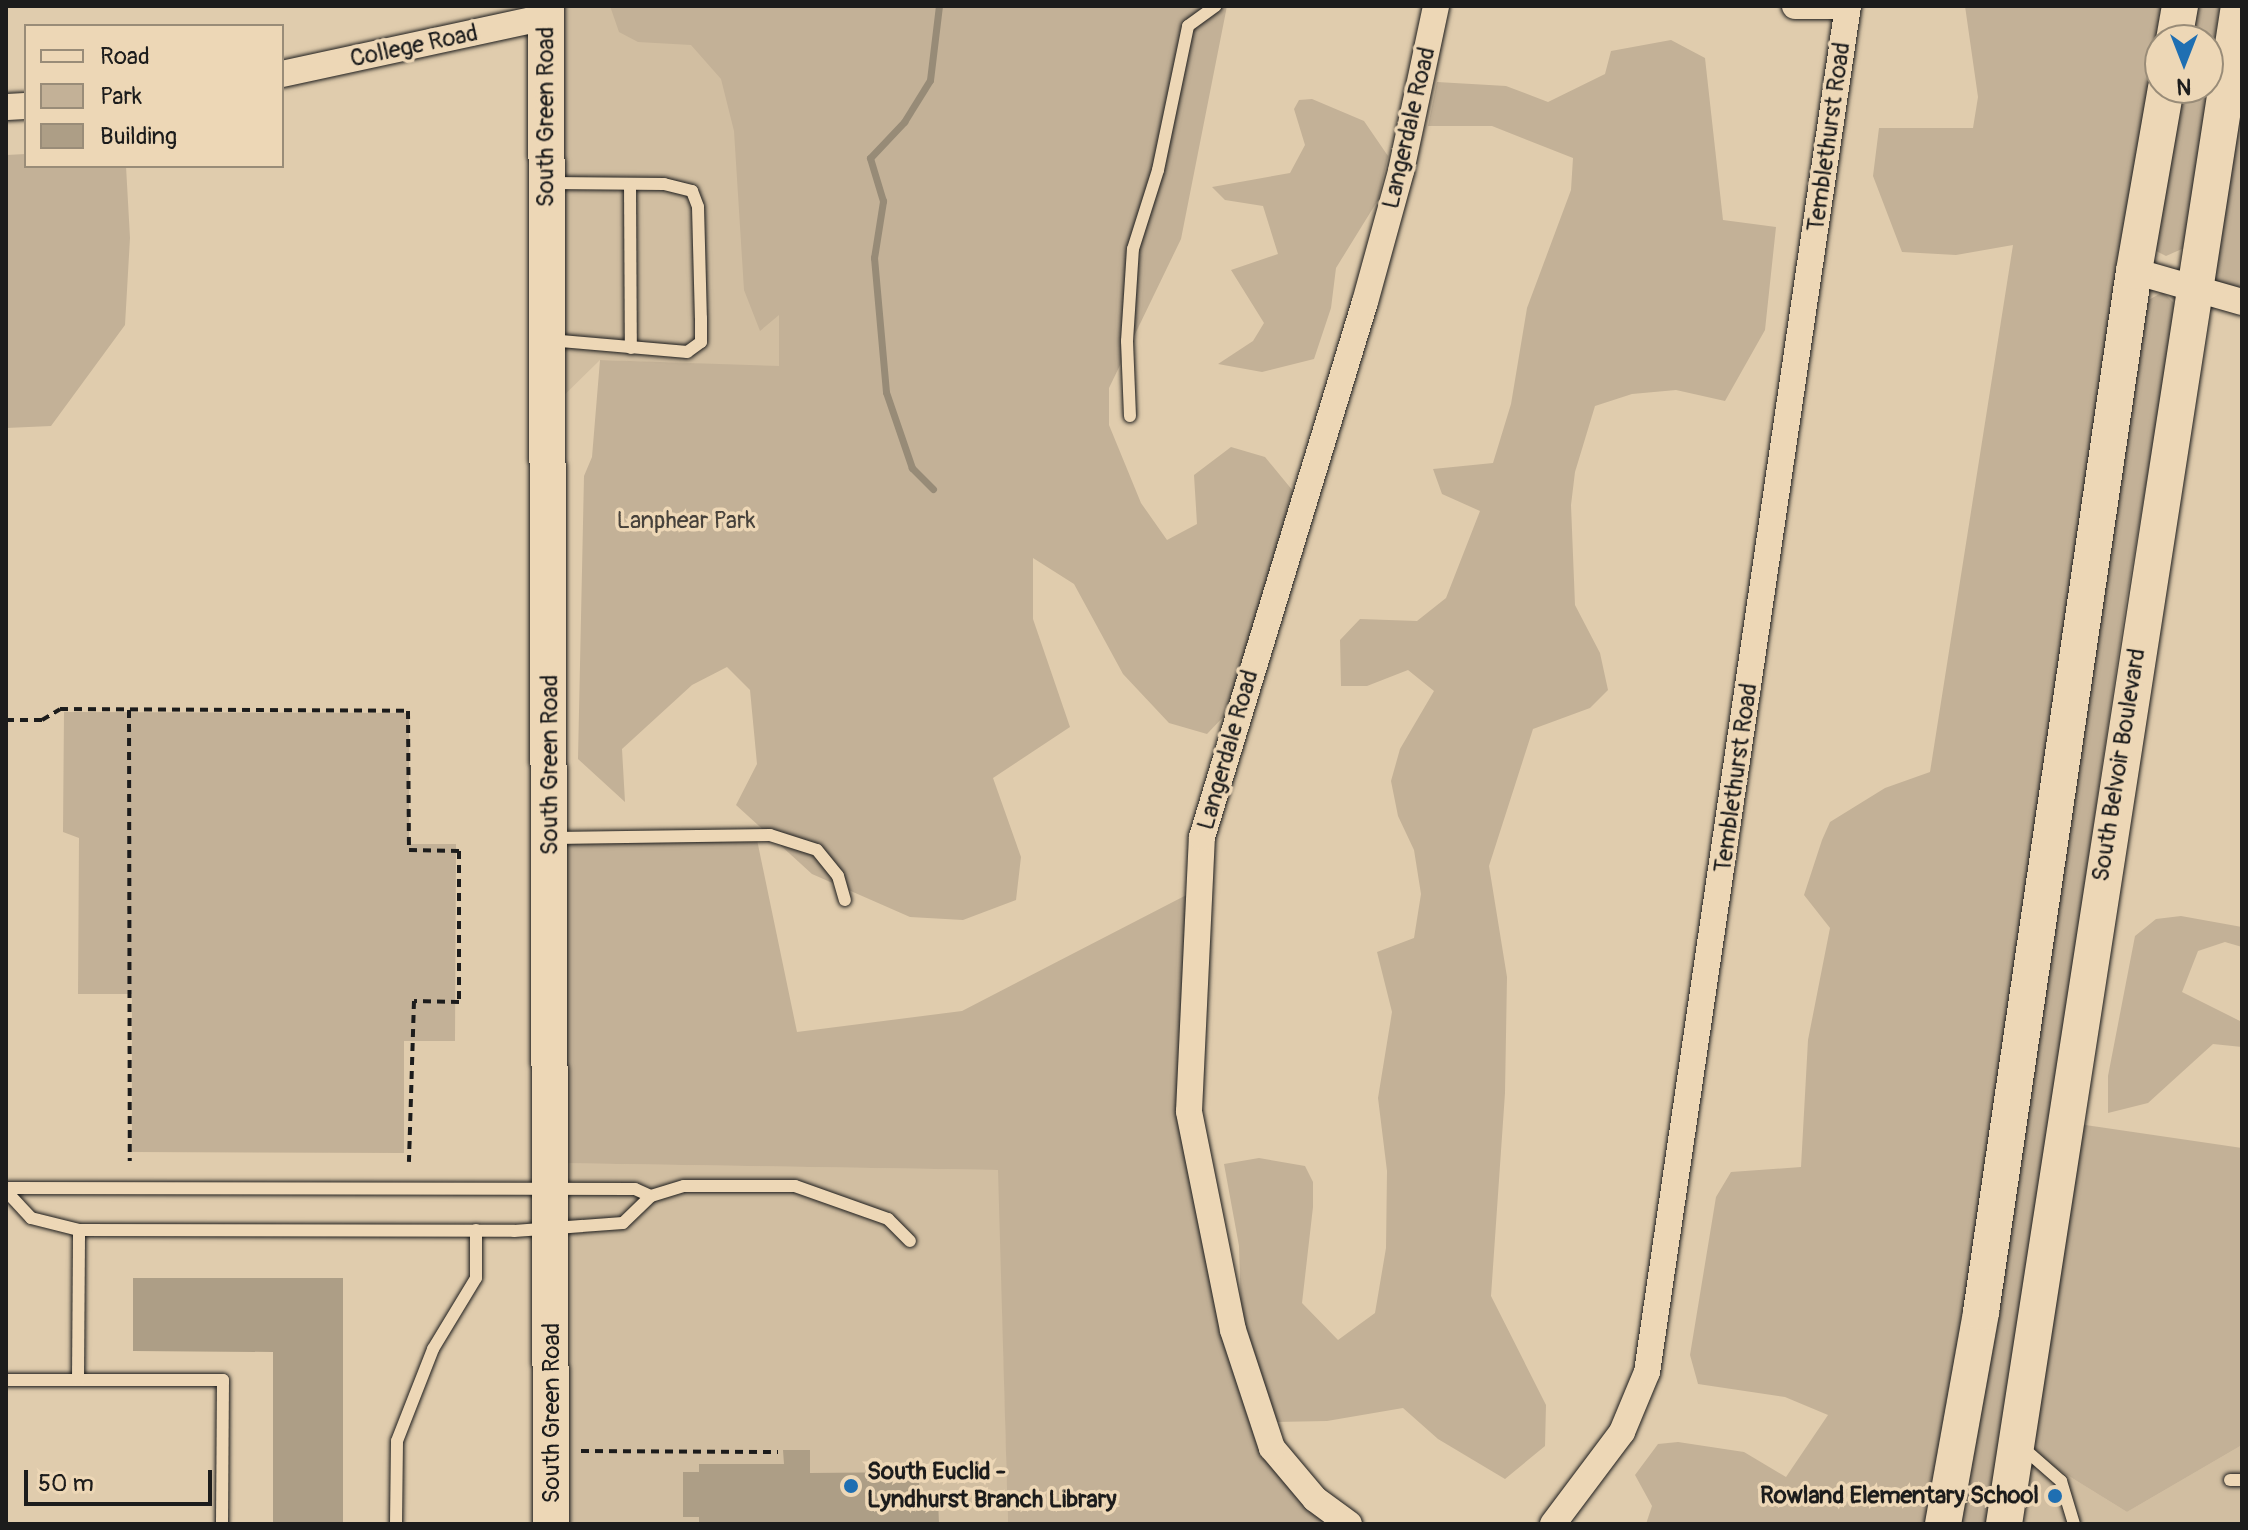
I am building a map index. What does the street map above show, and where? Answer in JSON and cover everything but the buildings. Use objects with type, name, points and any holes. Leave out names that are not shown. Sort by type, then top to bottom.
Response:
[{"type":"street","name":"Langerdale Road","points":[[1349,1524],[1315,1499],[1272,1448],[1233,1330],[1189,1111],[1202,837],[1369,287],[1401,171],[1436,6]]},
{"type":"street","points":[[1795,6],[1848,6]]},
{"type":"street","name":"Temblethurst Road","points":[[1553,1524],[1622,1432],[1647,1372],[1848,6]]},
{"type":"street","name":"South Belvoir Boulevard","points":[[2004,1524],[2125,718],[2196,291],[2239,6]]},
{"type":"street","name":"College Road","points":[[284,74],[546,12]]},
{"type":"street","name":"South Green Road","points":[[546,12],[551,1524]]},
{"type":"street","points":[[1943,1524],[1986,1281],[2134,271],[2163,104]]},
{"type":"street","points":[[2134,271],[2242,302]]},
{"type":"lane","points":[[1130,416],[1127,341],[1133,249],[1158,170],[1188,26],[1216,6]]},
{"type":"lane","points":[[547,183],[630,184],[692,191],[698,207],[701,342],[687,352],[547,340]]},
{"type":"lane","points":[[630,184],[631,348]]},
{"type":"lane","points":[[551,838],[770,835],[817,850],[838,876],[845,900]]},
{"type":"lane","points":[[6,1190],[31,1218],[79,1230],[552,1230],[623,1223],[651,1196],[684,1186],[795,1186],[888,1219],[910,1241]]},
{"type":"lane","points":[[6,1190],[635,1189],[651,1196]]},
{"type":"lane","points":[[78,1380],[79,1230]]},
{"type":"lane","points":[[396,1524],[397,1441],[433,1349],[476,1278],[476,1230]]},
{"type":"lane","points":[[6,1380],[223,1380],[222,1524]]},
{"type":"lane","points":[[2017,1444],[2061,1481],[2074,1524]]},
{"type":"path","points":[[6,720],[42,720],[60,709],[408,711],[409,850],[459,851],[459,1002],[414,1001],[409,1162]]},
{"type":"path","points":[[129,710],[130,1161]]},
{"type":"path","points":[[579,1451],[778,1452]]},
{"type":"shaded area","points":[[546,6],[783,6],[779,367],[600,360],[548,411]]},
{"type":"shaded area","points":[[552,1163],[999,1170],[1008,1524],[551,1524]]},
{"type":"shaded area","name":"Rowland Elementary School","points":[[2017,1444],[2127,1512],[2242,1445],[2242,1524],[2004,1524]]},
{"type":"green space","name":"Lanphear Park","points":[[610,6],[1227,6],[1181,239],[1109,388],[1109,425],[1141,503],[1167,540],[1197,524],[1194,475],[1231,447],[1265,457],[1293,491],[1226,714],[1207,734],[1169,723],[1123,674],[1074,584],[1033,558],[1033,619],[1070,727],[993,778],[1021,857],[1016,900],[963,920],[910,917],[812,874],[736,805],[757,764],[750,690],[727,667],[692,685],[622,749],[625,802],[578,759],[584,476],[592,457],[600,360],[779,366],[779,315],[760,331],[744,290],[734,131],[721,79],[691,45],[638,42],[619,32]]},
{"type":"green space","points":[[1965,6],[2180,6],[2169,24],[2144,24],[2144,104],[2158,104],[1943,1524],[1646,1524],[1652,1506],[1635,1475],[1658,1444],[1678,1442],[1744,1452],[1786,1477],[1828,1415],[1785,1397],[1698,1384],[1690,1355],[1716,1197],[1731,1172],[1801,1167],[1808,1040],[1830,928],[1804,895],[1822,840],[1830,822],[1885,788],[1930,772],[2013,245],[1956,255],[1902,252],[1873,176],[1879,128],[1973,128],[1978,97]]},
{"type":"green space","points":[[2186,6],[2220,6],[2217,24],[2183,24]]},
{"type":"green space","points":[[2242,6],[2242,302],[2196,291]]},
{"type":"green space","points":[[1671,40],[1705,58],[1723,220],[1776,227],[1765,330],[1725,401],[1676,390],[1632,394],[1595,406],[1575,472],[1571,505],[1575,605],[1600,653],[1608,690],[1590,708],[1533,729],[1489,866],[1507,977],[1505,1093],[1491,1296],[1546,1405],[1545,1446],[1505,1479],[1438,1439],[1403,1408],[1327,1421],[1275,1422],[1241,1310],[1239,1246],[1224,1164],[1259,1158],[1305,1166],[1313,1182],[1313,1207],[1302,1303],[1338,1340],[1375,1313],[1386,1248],[1387,1171],[1378,1098],[1392,1012],[1377,952],[1414,938],[1421,894],[1414,850],[1398,816],[1391,781],[1400,749],[1434,691],[1408,670],[1367,686],[1341,686],[1340,640],[1360,619],[1417,621],[1446,598],[1480,511],[1442,494],[1433,469],[1493,463],[1511,404],[1527,308],[1571,190],[1573,158],[1492,126],[1428,126],[1437,82],[1506,86],[1548,102],[1605,74],[1611,51]]},
{"type":"green space","points":[[1312,99],[1364,121],[1388,156],[1378,200],[1336,268],[1331,308],[1314,359],[1262,372],[1218,364],[1253,341],[1264,323],[1231,270],[1278,254],[1263,206],[1225,200],[1212,187],[1290,173],[1305,145],[1294,109],[1299,100]]},
{"type":"green space","points":[[2172,104],[2206,104],[2184,248],[2166,256],[2154,250]]},
{"type":"green space","points":[[24,154],[24,168],[126,168],[130,238],[125,325],[51,426],[6,428],[6,155]]},
{"type":"green space","points":[[2163,292],[2175,304],[2174,320],[2126,602],[1991,1524],[1956,1524],[2143,303]]},
{"type":"green space","points":[[64,712],[409,713],[409,844],[456,844],[455,1041],[404,1041],[404,1153],[132,1152],[132,994],[78,994],[79,838],[63,832]]},
{"type":"green space","points":[[756,835],[797,1032],[962,1011],[1200,888],[1189,1111],[1272,1448],[1349,1524],[1008,1524],[998,1170],[552,1163],[551,838]]},
{"type":"green space","points":[[2181,916],[2242,927],[2242,947],[2225,942],[2198,951],[2182,992],[2242,1022],[2242,1047],[2213,1044],[2148,1103],[2108,1113],[2108,1076],[2135,936],[2156,919]]},
{"type":"green space","points":[[2065,1122],[2242,1148],[2242,1445],[2127,1512],[2017,1444]]},
{"type":"waterway","points":[[933,489],[912,468],[886,392],[874,258],[883,201],[870,158],[904,122],[930,80],[939,6]]},
{"type":"place","name":"South Euclid - Lyndhurst Branch Library","points":[[851,1486]]},
{"type":"place","name":"Rowland Elementary School","points":[[2055,1496]]}]
